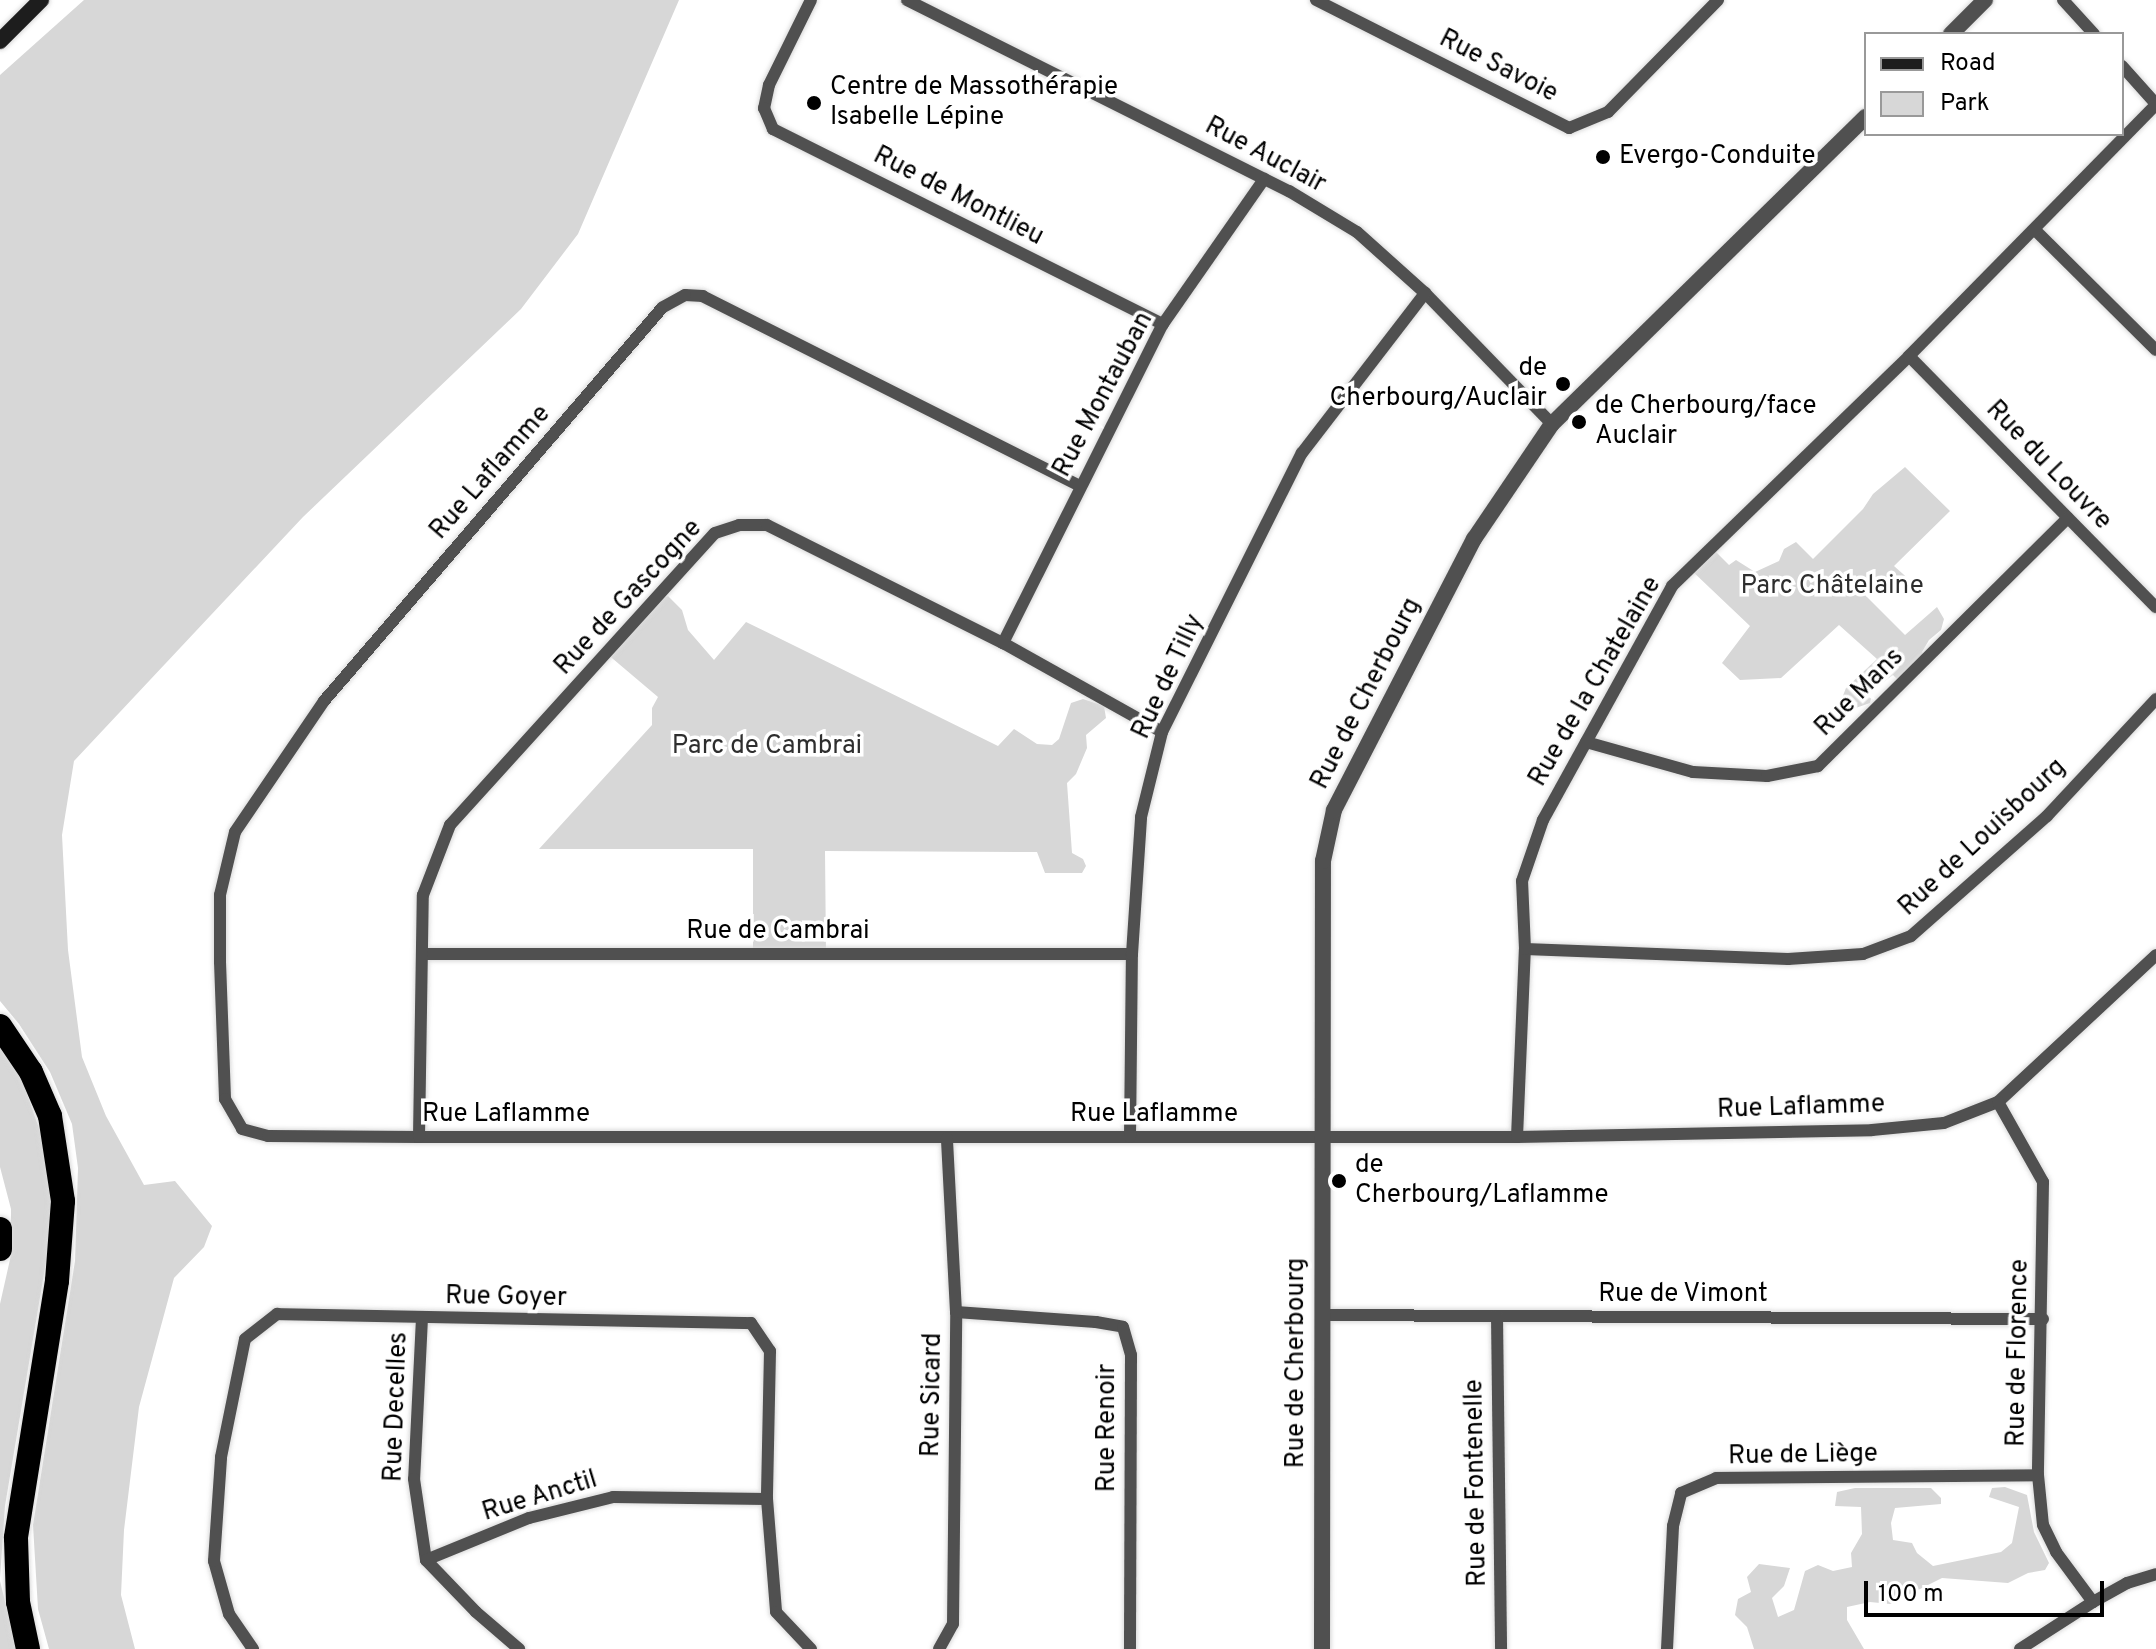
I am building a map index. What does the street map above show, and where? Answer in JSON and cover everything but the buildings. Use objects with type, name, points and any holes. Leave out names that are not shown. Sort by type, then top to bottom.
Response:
[{"type":"highway","points":[[0,1026],[31,1072],[50,1116],[63,1201],[58,1272],[16,1538],[16,1581],[28,1649]]},
{"type":"highway","points":[[0,1229],[0,1249]]},
{"type":"main road","points":[[0,41],[41,0]]},
{"type":"street","name":"Rue de Montlieu","points":[[811,0],[769,85],[764,108],[773,129],[1163,324]]},
{"type":"street","name":"Rue Auclair","points":[[907,0],[1264,179],[1357,232],[1425,293],[1552,424]]},
{"type":"street","name":"Rue Savoie","points":[[1316,0],[1569,128],[1608,112],[1718,0]]},
{"type":"street","points":[[1953,32],[1985,0]]},
{"type":"street","points":[[2063,0],[2092,32]]},
{"type":"street","points":[[2124,68],[2156,104]]},
{"type":"street","name":"Rue de la Chatelaine","points":[[1517,1137],[1525,949],[1522,881],[1543,820],[1672,586],[1909,356],[2156,104]]},
{"type":"street","name":"Rue de Cherbourg","points":[[1322,1649],[1320,1136],[1323,861],[1334,810],[1474,539],[1552,424],[1864,119]]},
{"type":"street","name":"Rue Montauban","points":[[1003,643],[1163,324],[1264,179]]},
{"type":"street","points":[[2035,230],[2156,350]]},
{"type":"street","name":"Rue de Tilly","points":[[1130,1137],[1132,954],[1141,817],[1162,732],[1302,453],[1425,293]]},
{"type":"street","name":"Rue Laflamme","points":[[1080,486],[703,296],[685,295],[662,308],[324,701],[235,832],[220,895],[220,962],[225,1099],[242,1129],[268,1136],[947,1138],[1517,1137],[1872,1130],[1944,1123],[1998,1102],[2156,955]]},
{"type":"street","name":"Rue du Louvre","points":[[1909,356],[2156,607]]},
{"type":"street","name":"Rue Mans","points":[[1586,742],[1693,772],[1767,776],[1818,766],[2068,518]]},
{"type":"street","name":"Rue de Gascogne","points":[[419,1137],[423,895],[450,825],[715,533],[739,525],[767,525],[1003,643],[1162,732]]},
{"type":"street","name":"Rue de Louisbourg","points":[[1525,949],[1788,959],[1863,954],[1911,936],[2047,816],[2156,699]]},
{"type":"street","name":"Rue de Cambrai","points":[[424,954],[1132,954]]},
{"type":"street","name":"Rue de Florence","points":[[1998,1102],[2043,1182],[2038,1475],[2043,1525],[2056,1552],[2093,1602]]},
{"type":"street","name":"Rue Sicard","points":[[939,1649],[953,1624],[956,1312],[947,1138]]},
{"type":"street","name":"Rue Renoir","points":[[956,1312],[1096,1322],[1123,1327],[1131,1355],[1130,1649]]},
{"type":"street","name":"Rue Goyer","points":[[253,1649],[229,1614],[214,1561],[221,1457],[245,1339],[277,1314],[751,1323],[770,1351],[767,1499],[776,1612],[811,1649]]},
{"type":"street","name":"Rue de Vimont","points":[[1322,1315],[2043,1319]]},
{"type":"street","name":"Rue de Fontenelle","points":[[1497,1316],[1501,1649]]},
{"type":"street","name":"Rue Decelles","points":[[422,1318],[414,1479],[426,1560]]},
{"type":"street","name":"Rue de Liège","points":[[1667,1649],[1673,1526],[1681,1493],[1716,1478],[2038,1475]]},
{"type":"street","name":"Rue Anctil","points":[[426,1560],[529,1518],[613,1497],[767,1499]]},
{"type":"street","points":[[426,1560],[519,1649]]},
{"type":"street","points":[[2020,1649],[2127,1583],[2156,1574]]},
{"type":"green space","points":[[84,0],[679,0],[578,234],[521,309],[303,517],[74,761],[62,835],[68,950],[82,1057],[106,1116],[144,1185],[175,1181],[212,1226],[204,1247],[174,1278],[139,1407],[124,1530],[121,1595],[135,1649],[49,1649],[38,1609],[33,1525],[75,1261],[78,1168],[72,1124],[50,1072],[0,1001],[0,75]]},
{"type":"green space","name":"Parc Châtelaine","points":[[1905,467],[1950,511],[1894,566],[1912,582],[1889,589],[1881,578],[1865,595],[1905,635],[1937,607],[1944,619],[1941,630],[1929,640],[1922,652],[1927,658],[1901,683],[1893,675],[1873,690],[1870,703],[1847,711],[1842,698],[1846,688],[1877,659],[1839,625],[1781,678],[1740,680],[1722,663],[1750,626],[1690,569],[1712,548],[1729,565],[1736,560],[1755,572],[1779,561],[1784,549],[1796,542],[1813,559],[1863,509],[1873,494]]},
{"type":"green space","name":"Parc de Cambrai","points":[[668,596],[682,610],[688,630],[714,660],[746,622],[998,746],[1014,729],[1037,744],[1052,745],[1059,739],[1071,703],[1083,699],[1104,706],[1106,718],[1086,735],[1087,748],[1076,774],[1067,783],[1072,853],[1083,859],[1086,866],[1082,873],[1045,873],[1037,852],[825,851],[826,954],[753,954],[753,849],[539,849],[652,725],[652,708],[658,697],[606,653],[656,601]]},
{"type":"green space","points":[[0,1048],[21,1077],[47,1151],[52,1226],[5,1506],[0,1578],[0,1304],[11,1255],[11,1209],[0,1167]]},
{"type":"green space","points":[[2005,1487],[2027,1495],[2034,1532],[2049,1563],[2045,1570],[2028,1573],[2008,1583],[1942,1578],[1890,1604],[1870,1602],[1847,1607],[1847,1620],[1864,1649],[1754,1649],[1747,1627],[1735,1615],[1738,1599],[1751,1592],[1747,1577],[1759,1564],[1790,1568],[1784,1586],[1772,1598],[1778,1617],[1794,1610],[1805,1571],[1818,1565],[1833,1571],[1852,1567],[1851,1553],[1862,1534],[1861,1507],[1835,1506],[1837,1492],[1855,1488],[1931,1488],[1941,1498],[1941,1504],[1895,1508],[1891,1523],[1893,1540],[1912,1543],[1917,1553],[1933,1566],[2001,1552],[2012,1543],[2019,1507],[1989,1497],[1992,1488]]},
{"type":"green space","points":[[0,1581],[16,1646],[17,1649],[0,1649]]},
{"type":"place","name":"Centre de Massothérapie Isabelle Lépine","points":[[814,103]]},
{"type":"place","name":"Evergo-Conduite","points":[[1603,157]]},
{"type":"place","name":"de Cherbourg/Auclair","points":[[1563,384]]},
{"type":"place","name":"de Cherbourg/face Auclair","points":[[1579,422]]},
{"type":"place","name":"de Cherbourg/Laflamme","points":[[1339,1181]]}]
